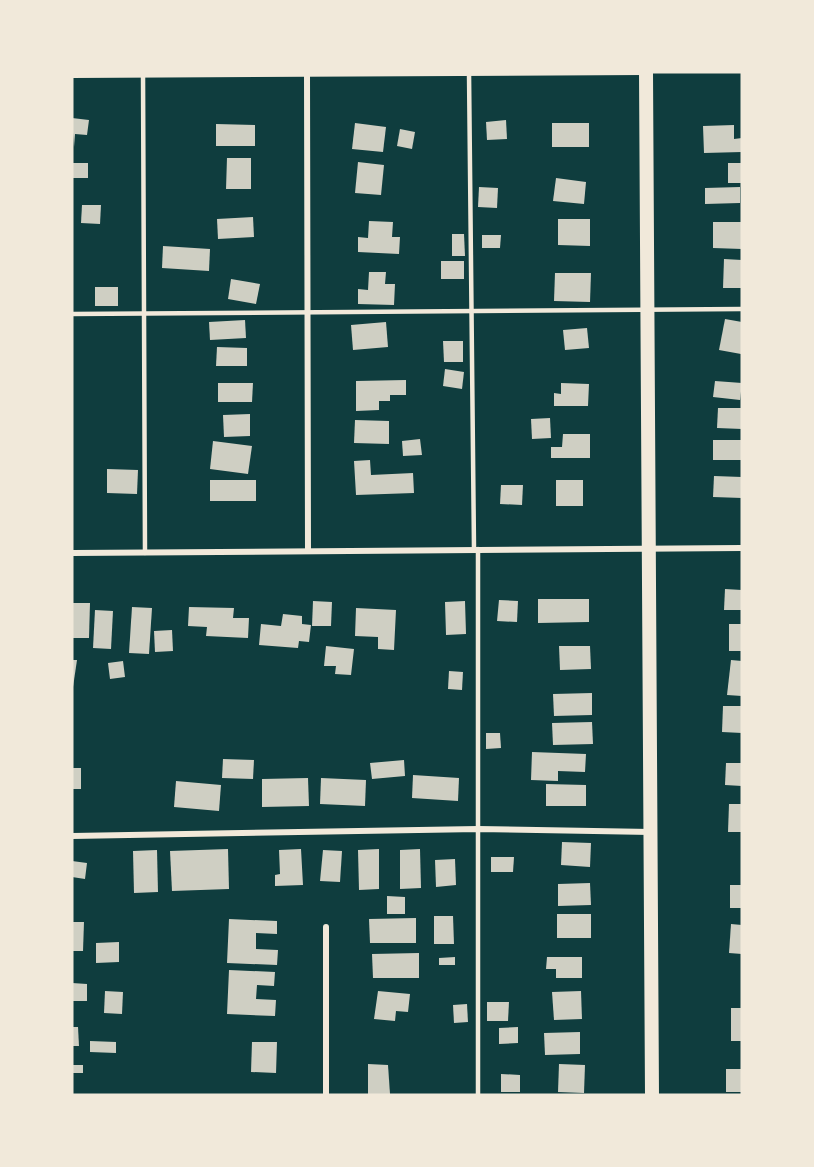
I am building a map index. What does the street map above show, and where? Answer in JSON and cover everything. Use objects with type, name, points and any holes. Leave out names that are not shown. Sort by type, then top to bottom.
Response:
[{"type":"main road","points":[[645,72],[652,1095]]},
{"type":"street","points":[[307,72],[308,550]]},
{"type":"street","points":[[72,75],[645,72]]},
{"type":"street","points":[[72,554],[308,550],[742,548]]},
{"type":"street","points":[[72,836],[478,829],[651,832]]},
{"type":"street","points":[[326,927],[326,1095]]},
{"type":"lane","points":[[468,72],[476,549],[478,1095]]},
{"type":"lane","points":[[143,73],[146,553]]},
{"type":"lane","points":[[72,314],[742,309]]},
{"type":"building","points":[[72,118],[89,120],[87,135],[75,134],[74,147]]},
{"type":"building","points":[[506,120],[507,139],[487,140],[486,122]]},
{"type":"building","points":[[355,123],[386,127],[383,152],[352,149]]},
{"type":"building","points":[[552,123],[589,123],[589,147],[552,147]]},
{"type":"building","points":[[216,124],[255,125],[255,146],[216,146]]},
{"type":"building","points":[[734,125],[734,139],[742,138],[742,152],[704,153],[703,126]]},
{"type":"building","points":[[400,129],[415,132],[412,149],[397,146]]},
{"type":"building","points":[[227,158],[251,158],[251,189],[226,189]]},
{"type":"building","points":[[358,162],[384,165],[381,195],[355,193]]},
{"type":"building","points":[[73,163],[88,163],[88,178],[73,178]]},
{"type":"building","points":[[728,163],[742,163],[742,183],[728,183]]},
{"type":"building","points":[[556,178],[586,182],[584,204],[553,201]]},
{"type":"building","points":[[479,187],[498,188],[497,208],[478,207]]},
{"type":"building","points":[[740,187],[740,203],[705,204],[705,188]]},
{"type":"building","points":[[82,205],[101,205],[100,224],[81,223]]},
{"type":"building","points":[[253,217],[254,237],[218,239],[217,219]]},
{"type":"building","points":[[558,219],[590,219],[590,246],[558,245]]},
{"type":"building","points":[[369,221],[393,222],[392,237],[400,237],[399,254],[358,252],[358,237],[368,238]]},
{"type":"building","points":[[713,222],[742,222],[742,249],[713,248]]},
{"type":"building","points":[[452,234],[464,234],[465,256],[452,256]]},
{"type":"building","points":[[482,235],[501,235],[500,248],[482,248]]},
{"type":"building","points":[[163,246],[210,249],[209,271],[162,268]]},
{"type":"building","points":[[724,259],[742,260],[742,288],[723,288]]},
{"type":"building","points":[[441,261],[464,261],[464,279],[441,279]]},
{"type":"building","points":[[369,272],[386,272],[385,284],[395,284],[394,305],[358,304],[358,289],[368,290]]},
{"type":"building","points":[[555,273],[591,273],[590,302],[554,301]]},
{"type":"building","points":[[231,279],[260,284],[256,304],[228,299]]},
{"type":"building","points":[[95,287],[118,287],[118,306],[95,306]]},
{"type":"building","points":[[725,319],[742,322],[741,354],[719,350]]},
{"type":"building","points":[[245,320],[246,338],[210,340],[209,322]]},
{"type":"building","points":[[386,322],[388,347],[353,350],[351,325]]},
{"type":"building","points":[[587,328],[589,348],[565,350],[563,330]]},
{"type":"building","points":[[443,341],[463,341],[463,362],[444,362]]},
{"type":"building","points":[[217,347],[247,348],[247,366],[216,366]]},
{"type":"building","points":[[445,369],[464,372],[462,389],[443,386]]},
{"type":"building","points":[[406,380],[406,395],[390,395],[390,401],[379,401],[379,410],[356,411],[356,381]]},
{"type":"building","points":[[715,381],[742,383],[740,400],[713,397]]},
{"type":"building","points":[[218,383],[253,383],[252,402],[218,402]]},
{"type":"building","points":[[561,383],[589,384],[588,406],[554,406],[554,393],[561,394]]},
{"type":"building","points":[[718,408],[742,408],[742,429],[717,428]]},
{"type":"building","points":[[250,414],[250,436],[224,437],[223,415]]},
{"type":"building","points":[[550,418],[551,438],[532,439],[531,419]]},
{"type":"building","points":[[355,420],[389,421],[389,444],[354,443]]},
{"type":"building","points":[[563,434],[590,434],[590,458],[551,458],[551,447],[562,447]]},
{"type":"building","points":[[420,439],[422,455],[403,456],[402,441]]},
{"type":"building","points":[[713,440],[742,440],[742,460],[713,460]]},
{"type":"building","points":[[213,441],[252,446],[248,474],[210,469]]},
{"type":"building","points":[[370,460],[371,475],[413,473],[414,493],[356,495],[354,461]]},
{"type":"building","points":[[107,469],[138,470],[137,494],[107,493]]},
{"type":"building","points":[[714,476],[742,477],[742,498],[713,497]]},
{"type":"building","points":[[210,480],[256,480],[256,501],[210,501]]},
{"type":"building","points":[[556,480],[583,480],[583,506],[556,506]]},
{"type":"building","points":[[501,485],[523,485],[522,505],[500,504]]},
{"type":"building","points":[[725,589],[742,590],[742,610],[724,610]]},
{"type":"building","points":[[538,599],[589,599],[589,622],[538,623]]},
{"type":"building","points":[[499,600],[518,601],[517,622],[497,621]]},
{"type":"building","points":[[313,601],[332,602],[331,626],[312,626]]},
{"type":"building","points":[[465,601],[466,634],[446,635],[445,602]]},
{"type":"building","points":[[72,603],[90,603],[89,638],[72,638]]},
{"type":"building","points":[[132,607],[152,608],[149,654],[129,653]]},
{"type":"building","points":[[189,607],[234,608],[233,618],[249,618],[248,638],[206,636],[207,627],[188,626]]},
{"type":"building","points":[[356,608],[396,610],[394,650],[378,649],[378,637],[355,636]]},
{"type":"building","points":[[95,610],[113,611],[111,649],[93,648]]},
{"type":"building","points":[[283,614],[302,616],[302,624],[311,625],[309,642],[299,641],[298,648],[259,645],[261,624],[281,626]]},
{"type":"building","points":[[729,624],[742,624],[742,651],[729,651]]},
{"type":"building","points":[[172,630],[173,651],[155,652],[154,631]]},
{"type":"building","points":[[326,646],[354,649],[351,675],[335,674],[336,666],[324,666]]},
{"type":"building","points":[[559,646],[590,646],[591,669],[560,670]]},
{"type":"building","points":[[72,660],[77,660],[73,687],[72,687]]},
{"type":"building","points":[[731,660],[742,661],[742,696],[727,695]]},
{"type":"building","points":[[123,661],[125,677],[110,679],[108,663]]},
{"type":"building","points":[[449,671],[463,672],[462,690],[448,689]]},
{"type":"building","points":[[592,693],[592,715],[554,716],[553,694]]},
{"type":"building","points":[[723,706],[742,706],[742,733],[722,732]]},
{"type":"building","points":[[592,722],[593,744],[553,745],[552,723]]},
{"type":"building","points":[[486,733],[500,733],[501,748],[486,749]]},
{"type":"building","points":[[532,752],[586,754],[585,772],[558,771],[558,781],[531,780]]},
{"type":"building","points":[[223,759],[254,760],[253,779],[222,778]]},
{"type":"building","points":[[404,760],[405,776],[372,779],[370,763]]},
{"type":"building","points":[[726,763],[742,763],[742,786],[725,785]]},
{"type":"building","points":[[72,768],[81,768],[81,789],[72,789]]},
{"type":"building","points":[[413,775],[459,778],[458,801],[412,798]]},
{"type":"building","points":[[308,778],[309,806],[262,807],[262,779]]},
{"type":"building","points":[[321,778],[366,780],[365,806],[320,804]]},
{"type":"building","points":[[176,781],[221,785],[219,811],[174,807]]},
{"type":"building","points":[[546,784],[586,785],[586,806],[546,806]]},
{"type":"building","points":[[729,804],[742,804],[742,832],[728,832]]},
{"type":"building","points":[[562,842],[591,843],[590,867],[561,865]]},
{"type":"building","points":[[228,849],[229,889],[172,891],[170,851]]},
{"type":"building","points":[[301,849],[303,885],[275,886],[275,875],[280,874],[279,850]]},
{"type":"building","points":[[379,849],[379,889],[359,890],[358,850]]},
{"type":"building","points":[[420,849],[421,888],[400,889],[400,850]]},
{"type":"building","points":[[157,850],[158,892],[134,893],[133,851]]},
{"type":"building","points":[[323,850],[342,851],[340,882],[320,881]]},
{"type":"building","points":[[491,857],[514,857],[513,872],[491,872]]},
{"type":"building","points":[[455,859],[456,885],[436,887],[435,860]]},
{"type":"building","points":[[72,861],[87,863],[85,879],[72,877]]},
{"type":"building","points":[[590,883],[591,905],[558,906],[558,884]]},
{"type":"building","points":[[730,885],[742,885],[742,908],[730,908]]},
{"type":"building","points":[[387,896],[405,897],[405,914],[387,914]]},
{"type":"building","points":[[557,914],[591,914],[591,938],[557,938]]},
{"type":"building","points":[[434,916],[453,916],[454,944],[434,944]]},
{"type":"building","points":[[416,918],[416,943],[370,943],[369,919]]},
{"type":"building","points":[[229,919],[277,921],[277,934],[256,933],[256,949],[278,950],[277,965],[227,963]]},
{"type":"building","points":[[72,922],[84,922],[83,951],[72,951]]},
{"type":"building","points":[[731,924],[742,925],[742,954],[729,953]]},
{"type":"building","points":[[119,942],[119,962],[96,963],[96,943]]},
{"type":"building","points":[[419,953],[419,978],[373,978],[372,954]]},
{"type":"building","points":[[455,957],[455,965],[439,965],[439,958]]},
{"type":"building","points":[[547,957],[582,957],[582,978],[556,978],[556,969],[546,969]]},
{"type":"building","points":[[229,970],[275,972],[274,986],[257,985],[256,999],[276,1000],[275,1016],[227,1014]]},
{"type":"building","points":[[72,983],[87,984],[87,1001],[72,1001]]},
{"type":"building","points":[[105,991],[123,992],[122,1014],[104,1013]]},
{"type":"building","points":[[378,991],[410,994],[408,1012],[396,1011],[395,1021],[374,1019]]},
{"type":"building","points":[[581,991],[582,1019],[554,1020],[552,992]]},
{"type":"building","points":[[487,1002],[509,1002],[508,1021],[487,1021]]},
{"type":"building","points":[[467,1004],[468,1022],[454,1023],[453,1005]]},
{"type":"building","points":[[731,1008],[742,1008],[742,1041],[731,1041]]},
{"type":"building","points":[[72,1027],[78,1027],[79,1046],[72,1046]]},
{"type":"building","points":[[518,1027],[518,1043],[499,1044],[499,1028]]},
{"type":"building","points":[[580,1032],[580,1054],[545,1055],[544,1033]]},
{"type":"building","points":[[90,1041],[116,1042],[116,1053],[90,1052]]},
{"type":"building","points":[[252,1042],[277,1042],[276,1073],[251,1072]]},
{"type":"building","points":[[368,1064],[388,1065],[390,1094],[368,1094]]},
{"type":"building","points":[[559,1064],[585,1065],[584,1093],[558,1092]]},
{"type":"building","points":[[72,1065],[83,1065],[83,1073],[72,1073]]},
{"type":"building","points":[[726,1069],[742,1069],[742,1092],[726,1092]]},
{"type":"building","points":[[501,1074],[520,1075],[520,1092],[501,1092]]}]
